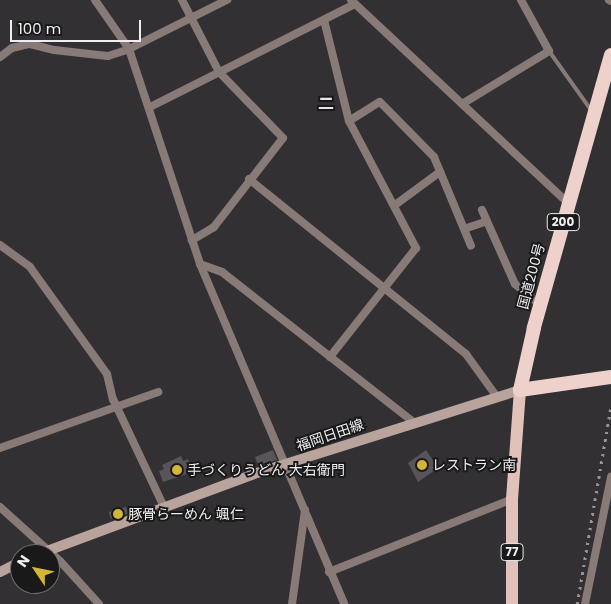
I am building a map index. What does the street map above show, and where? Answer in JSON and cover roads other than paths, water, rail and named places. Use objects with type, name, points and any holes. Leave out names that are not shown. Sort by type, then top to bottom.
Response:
[{"type":"highway","name":"国道200号","points":[[520,390],[540,306],[611,54]]},
{"type":"highway","points":[[520,390],[611,377]]},
{"type":"main road","name":"福岡日田線","points":[[60,546],[287,464],[412,422],[520,390]]},
{"type":"main road","name":"77","points":[[512,604],[512,499],[520,390]]},
{"type":"street","points":[[95,0],[129,49],[150,107],[200,264],[287,464],[329,572],[344,604]]},
{"type":"street","points":[[182,0],[219,72],[283,138],[248,179],[214,227],[192,240]]},
{"type":"street","points":[[0,57],[12,48],[30,44],[72,53],[108,56],[129,49],[227,0]]},
{"type":"street","points":[[462,104],[549,50],[520,0]]},
{"type":"street","points":[[150,107],[324,20],[353,2],[568,203]]},
{"type":"street","points":[[324,20],[349,120],[416,248],[384,286],[330,357]]},
{"type":"street","points":[[349,120],[380,102],[434,157],[471,246]]},
{"type":"street","points":[[395,205],[440,172]]},
{"type":"street","points":[[248,179],[384,286],[466,354],[497,397]]},
{"type":"street","points":[[482,210],[514,284],[540,306]]},
{"type":"street","points":[[464,230],[487,221]]},
{"type":"street","points":[[0,245],[30,267],[108,374],[117,405],[164,508]]},
{"type":"street","points":[[200,264],[222,272],[412,422]]},
{"type":"street","points":[[0,448],[158,392]]},
{"type":"street","points":[[585,604],[611,477]]},
{"type":"street","points":[[329,572],[512,499]]},
{"type":"street","points":[[0,507],[35,544]]},
{"type":"street","points":[[292,604],[305,510]]},
{"type":"street","points":[[60,568],[100,604]]},
{"type":"lane","points":[[549,50],[594,113]]},
{"type":"railway","points":[[577,604],[611,405]]},
{"type":"place","name":"レストラン南","points":[[422,465]]},
{"type":"place","name":"手づくりうどん 大右衛門","points":[[177,470]]},
{"type":"place","name":"豚骨らーめん 颯仁","points":[[118,514]]},
{"type":"district","name":"二","points":[[326,104]]}]
